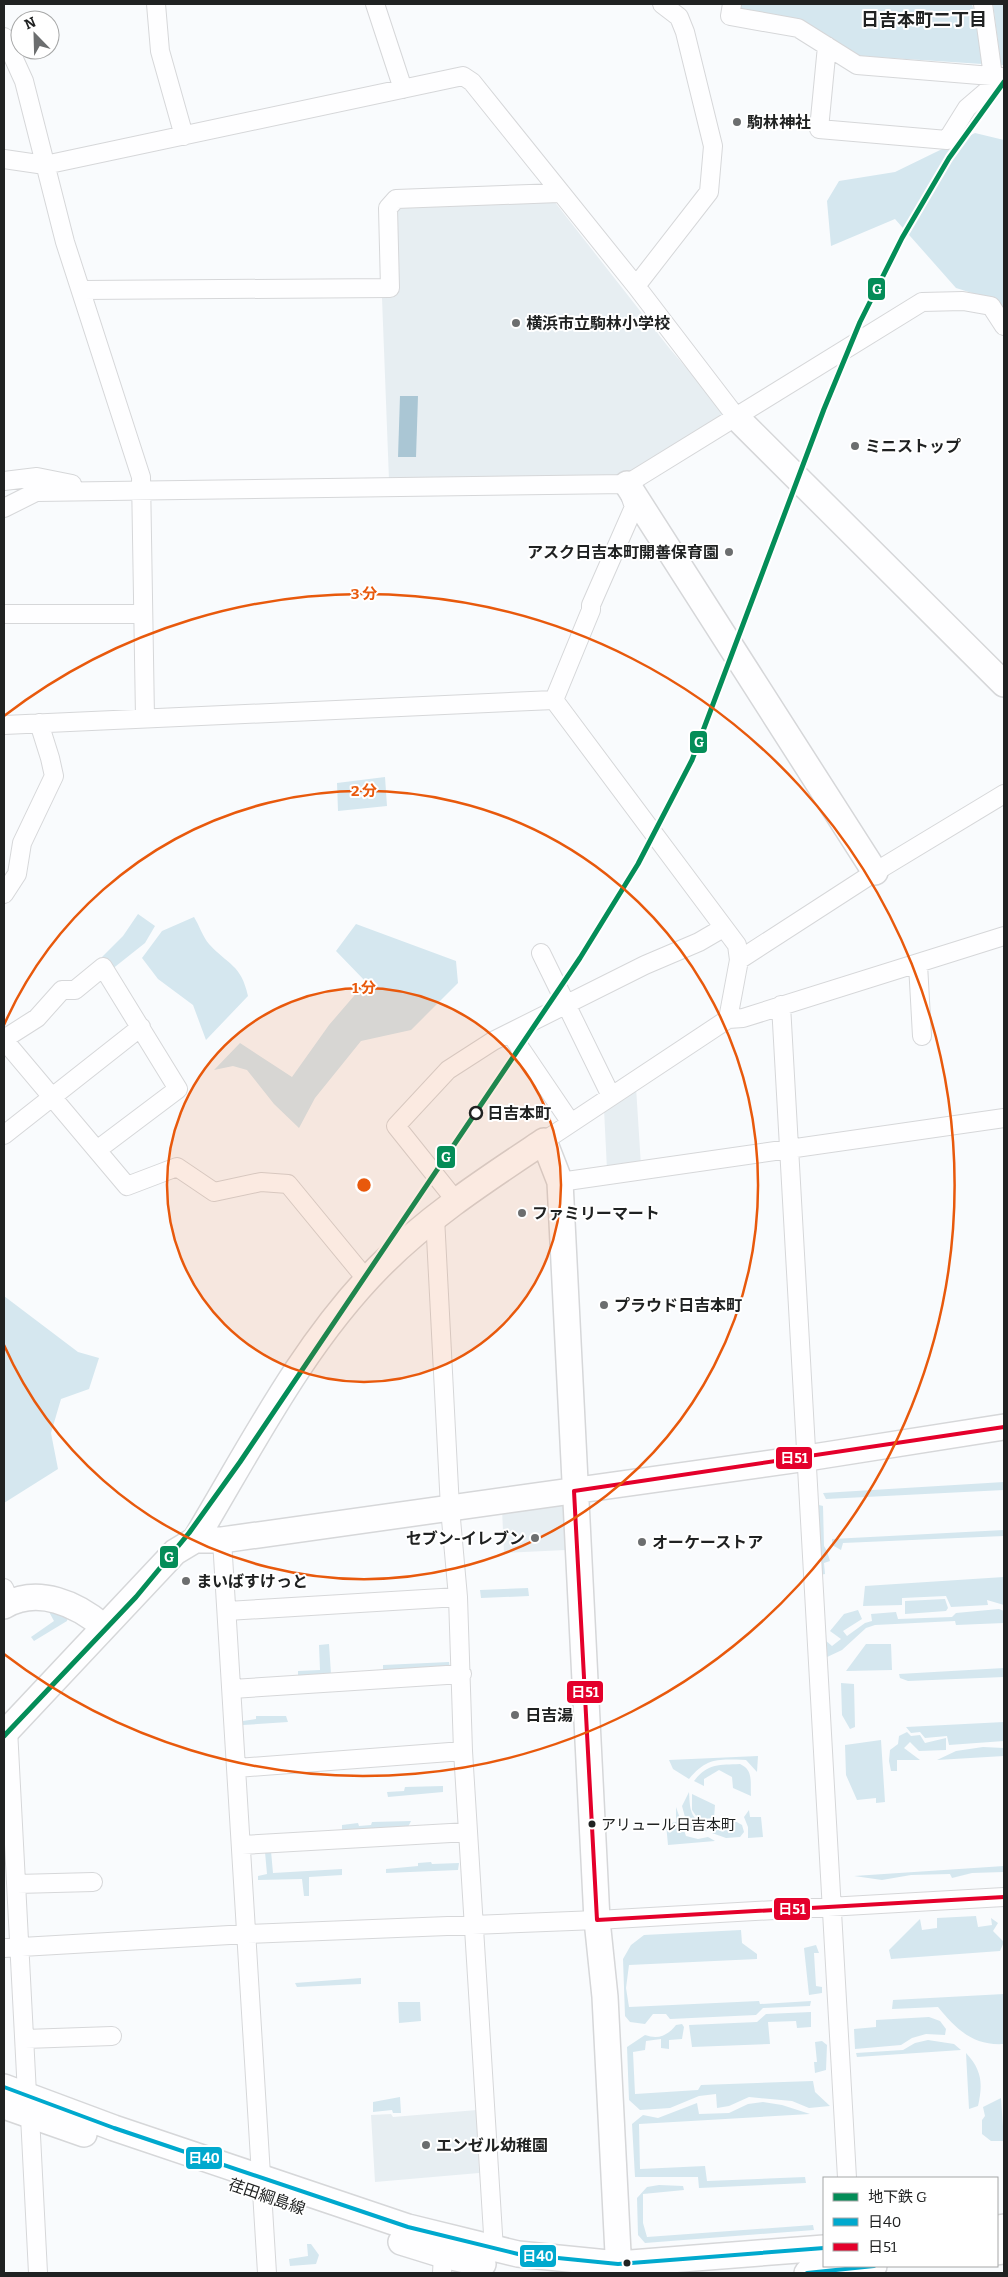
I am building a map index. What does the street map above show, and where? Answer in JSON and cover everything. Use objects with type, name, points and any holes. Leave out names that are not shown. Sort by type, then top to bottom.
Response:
[{"type":"street","points":[[156,4],[160,51],[184,136]]},
{"type":"street","points":[[375,4],[403,89]]},
{"type":"street","points":[[636,286],[709,192],[713,146],[687,42],[679,17],[662,4]]},
{"type":"street","points":[[732,4],[730,16],[798,28],[857,65],[999,77]]},
{"type":"street","points":[[983,4],[999,77]]},
{"type":"street","points":[[4,37],[24,81],[65,242],[141,477],[145,717]]},
{"type":"street","points":[[827,46],[820,129],[947,140],[967,108],[988,90],[999,77]]},
{"type":"street","points":[[4,159],[46,165],[463,76],[472,82],[559,193],[636,286],[737,418],[1004,684]]},
{"type":"street","points":[[82,290],[390,288],[388,208],[396,199],[559,193]]},
{"type":"street","points":[[4,508],[36,492],[141,489],[332,489],[627,484],[737,418],[922,302],[963,301],[991,306],[1004,326]]},
{"type":"street","points":[[4,481],[37,477],[94,491]]},
{"type":"street","points":[[554,700],[591,610],[591,605],[634,507],[627,484]]},
{"type":"street","points":[[627,484],[875,872]]},
{"type":"street","points":[[4,614],[144,614]]},
{"type":"street","points":[[4,725],[145,717],[554,700]]},
{"type":"street","points":[[554,700],[737,945],[739,960],[728,1019]]},
{"type":"street","points":[[4,894],[17,874],[22,843],[54,776],[39,723]]},
{"type":"street","points":[[739,960],[875,872],[1004,794]]},
{"type":"street","points":[[456,1201],[396,1126],[448,1070],[510,1032],[645,965],[699,942],[723,928]]},
{"type":"street","points":[[38,2273],[20,2099],[25,2039],[12,1947],[17,1884],[6,1732],[175,1552],[195,1540],[301,1364],[338,1313],[367,1280],[435,1217],[544,1141],[728,1019],[743,1018],[1004,936]]},
{"type":"street","points":[[541,953],[611,1096]]},
{"type":"street","points":[[918,964],[922,1036]]},
{"type":"street","points":[[97,1150],[178,1089],[103,967],[75,990],[62,990],[37,1018],[4,1039],[127,1186],[177,1167],[214,1192],[261,1182],[288,1184],[367,1280]]},
{"type":"street","points":[[782,1005],[847,2177]]},
{"type":"street","points":[[4,1136],[141,1027]]},
{"type":"street","points":[[510,1032],[571,1123]]},
{"type":"street","points":[[560,1182],[1004,1118]]},
{"type":"street","points":[[544,1141],[560,1182],[574,1491],[597,1920],[605,1997],[618,2268]]},
{"type":"street","points":[[435,1217],[450,1508],[458,1597],[463,1751],[494,2263]]},
{"type":"street","points":[[195,1540],[222,1540],[574,1491],[807,1458],[1004,1427]]},
{"type":"street","points":[[222,1540],[267,2273]]},
{"type":"street","points":[[6,1598],[39,1597],[64,1601],[88,1614],[104,1627]]},
{"type":"street","points":[[227,1611],[458,1597]]},
{"type":"street","points":[[232,1689],[462,1674]]},
{"type":"street","points":[[237,1768],[463,1751]]},
{"type":"street","points":[[242,1845],[468,1832]]},
{"type":"street","points":[[17,1884],[93,1882]]},
{"type":"street","points":[[12,1947],[247,1934],[597,1920],[1004,1898]]},
{"type":"street","points":[[25,2039],[112,2036]]},
{"type":"street","name":"荏田綱島線","points":[[4,2106],[20,2099],[261,2185],[408,2228],[494,2263],[534,2273]]},
{"type":"street","name":"荏田綱島線","points":[[261,2185],[442,2264],[494,2263],[518,2254],[618,2268],[823,2248]]},
{"type":"street","points":[[807,2273],[848,2271],[869,2267]]},
{"type":"shaded area","points":[[737,4],[972,4],[986,58],[982,64],[860,56],[800,22],[740,11]]},
{"type":"shaded area","points":[[993,4],[1004,4],[1004,65],[1001,65]]},
{"type":"shaded area","points":[[975,133],[1004,140],[1004,326],[985,297],[956,288],[895,219],[831,246],[827,201],[839,181],[895,172]]},
{"type":"shaded area","name":"横浜市立駒林小学校","points":[[554,201],[670,349],[729,417],[626,480],[389,480],[382,298],[399,289],[395,204]]},
{"type":"shaded area","points":[[385,777],[387,806],[338,811],[337,783]]},
{"type":"shaded area","points":[[138,914],[155,926],[145,943],[111,970],[102,957],[123,936]]},
{"type":"shaded area","points":[[194,917],[209,944],[238,971],[248,996],[206,1040],[193,1005],[158,979],[142,958],[162,931]]},
{"type":"shaded area","points":[[356,924],[456,961],[458,983],[411,1030],[361,1041],[315,1098],[299,1128],[274,1104],[247,1070],[233,1066],[214,1070],[240,1043],[292,1077],[329,1025],[366,982],[336,951]]},
{"type":"shaded area","points":[[636,1087],[641,1166],[607,1170],[604,1109]]},
{"type":"shaded area","points":[[4,1296],[78,1352],[99,1358],[89,1389],[61,1399],[51,1433],[58,1469],[4,1503]]},
{"type":"shaded area","points":[[1004,1482],[1004,1490],[826,1499],[823,1493]]},
{"type":"shaded area","points":[[563,1501],[566,1550],[504,1553],[502,1509]]},
{"type":"shaded area","points":[[815,1504],[823,1506],[824,1546],[830,1561],[824,1563],[825,1574],[820,1575]]},
{"type":"shaded area","points":[[1004,1530],[1004,1536],[843,1543],[841,1550],[832,1545],[832,1539]]},
{"type":"shaded area","points":[[1004,1577],[1004,1605],[987,1600],[988,1605],[951,1607],[946,1596],[902,1598],[902,1605],[863,1606],[865,1586]]},
{"type":"shaded area","points":[[528,1588],[529,1596],[481,1598],[480,1590]]},
{"type":"shaded area","points":[[945,1599],[948,1608],[946,1611],[905,1614],[905,1601]]},
{"type":"shaded area","points":[[999,1609],[1004,1611],[1004,1623],[956,1625],[955,1621],[875,1625],[866,1628],[842,1650],[825,1658],[825,1640],[832,1646],[841,1639],[830,1631],[844,1614],[858,1610],[862,1619],[843,1631],[847,1636],[865,1623],[872,1621],[871,1614],[896,1612],[898,1619],[952,1617],[956,1613]]},
{"type":"shaded area","points":[[48,1610],[68,1616],[67,1621],[34,1641],[31,1637],[54,1621]]},
{"type":"shaded area","points":[[329,1644],[331,1674],[298,1677],[298,1671],[320,1670],[319,1645]]},
{"type":"shaded area","points":[[866,1644],[891,1644],[892,1670],[846,1671]]},
{"type":"shaded area","points":[[449,1662],[450,1669],[383,1672],[383,1665]]},
{"type":"shaded area","points":[[1004,1668],[1004,1677],[908,1681],[900,1678],[899,1674]]},
{"type":"shaded area","points":[[841,1683],[854,1684],[855,1727],[850,1729],[842,1715]]},
{"type":"shaded area","points":[[256,1716],[286,1716],[288,1722],[243,1725],[243,1721],[256,1719]]},
{"type":"shaded area","points":[[1004,1722],[1004,1741],[949,1745],[947,1736],[925,1738],[920,1732],[911,1733],[906,1727]]},
{"type":"shaded area","points":[[907,1732],[911,1736],[920,1735],[925,1743],[946,1738],[946,1750],[919,1751],[910,1742],[904,1748],[920,1760],[897,1760],[897,1771],[891,1771],[889,1761],[890,1750],[898,1744],[899,1736]]},
{"type":"shaded area","points":[[881,1740],[885,1802],[876,1803],[876,1798],[857,1800],[846,1775],[845,1745]]},
{"type":"shaded area","points":[[983,1747],[1004,1748],[1004,1756],[937,1760],[956,1751]]},
{"type":"shaded area","points":[[758,1756],[757,1772],[746,1760],[728,1759],[708,1763],[689,1779],[673,1769],[669,1760]]},
{"type":"shaded area","points":[[740,1764],[749,1773],[751,1796],[733,1788],[732,1777],[719,1770],[704,1779],[704,1786],[694,1781],[704,1771],[714,1766]]},
{"type":"shaded area","points":[[443,1786],[443,1792],[388,1797],[387,1792],[404,1791],[405,1787]]},
{"type":"shaded area","points":[[689,1792],[690,1806],[693,1814],[698,1821],[703,1823],[708,1831],[697,1832],[688,1828],[682,1806]]},
{"type":"shaded area","points":[[692,1794],[715,1805],[714,1818],[699,1820],[692,1810]]},
{"type":"shaded area","points":[[676,1807],[686,1836],[698,1839],[708,1837],[715,1841],[668,1845],[666,1824],[676,1822]]},
{"type":"shaded area","points":[[749,1810],[750,1817],[761,1817],[763,1837],[748,1838],[748,1827],[744,1817]]},
{"type":"shaded area","points":[[411,1821],[408,1827],[342,1831],[342,1825],[358,1823],[359,1826],[371,1825],[372,1822]]},
{"type":"shaded area","points":[[735,1821],[742,1825],[744,1832],[740,1837],[726,1838],[712,1833],[728,1822]]},
{"type":"shaded area","points":[[271,1851],[273,1873],[342,1869],[342,1875],[309,1877],[309,1896],[304,1896],[302,1879],[258,1880],[258,1876],[267,1874],[265,1852]]},
{"type":"shaded area","points":[[431,1862],[432,1864],[459,1863],[458,1870],[386,1873],[386,1869],[418,1866],[418,1863]]},
{"type":"shaded area","points":[[1004,1866],[1004,1872],[972,1873],[952,1878],[950,1874],[911,1875],[882,1880],[854,1876]]},
{"type":"shaded area","points":[[976,1916],[978,1927],[992,1925],[991,1918],[998,1923],[993,1931],[1004,1942],[1000,1951],[891,1959],[889,1950],[920,1919],[922,1930],[937,1928],[937,1918]]},
{"type":"shaded area","points":[[741,1930],[742,1943],[757,1954],[757,1959],[629,1965],[626,1988],[629,2007],[759,2001],[760,2004],[811,2001],[810,2006],[763,2008],[756,2015],[670,2019],[666,2014],[653,2014],[645,2024],[630,2022],[625,2016],[623,1959],[631,1945],[644,1935]]},
{"type":"shaded area","points":[[816,1945],[819,1953],[814,1953],[816,1986],[822,1987],[822,1993],[809,1995],[804,1948]]},
{"type":"shaded area","points":[[361,1978],[361,1984],[297,1987],[295,1983]]},
{"type":"shaded area","points":[[1004,1994],[1004,2044],[983,2042],[966,2035],[938,2007],[892,2009],[893,2000]]},
{"type":"shaded area","points":[[398,2002],[420,2002],[421,2021],[399,2023]]},
{"type":"shaded area","points":[[811,2012],[811,2027],[797,2028],[796,2021],[768,2022],[770,2044],[692,2047],[689,2025],[757,2022],[766,2014]]},
{"type":"shaded area","points":[[929,2017],[940,2021],[946,2029],[945,2035],[926,2034],[912,2038],[901,2045],[855,2049],[854,2029],[876,2027],[876,2020]]},
{"type":"shaded area","points":[[682,2024],[684,2027],[682,2039],[669,2040],[669,2049],[661,2048],[661,2039],[646,2041],[645,2050],[633,2052],[635,2094],[698,2090],[701,2085],[813,2081],[815,2092],[830,2106],[809,2108],[792,2101],[749,2097],[729,2106],[717,2108],[716,2094],[699,2096],[670,2108],[640,2110],[629,2100],[627,2047],[645,2035],[663,2036],[676,2025]]},
{"type":"shaded area","points":[[928,2040],[954,2044],[961,2050],[857,2057],[856,2053],[903,2050],[915,2043]]},
{"type":"shaded area","points":[[822,2041],[827,2045],[826,2070],[815,2073],[814,2062],[817,2062],[815,2042]]},
{"type":"shaded area","points":[[966,2053],[978,2071],[981,2084],[978,2106],[969,2109]]},
{"type":"shaded area","points":[[400,2097],[401,2113],[393,2113],[392,2110],[373,2112],[373,2102]]},
{"type":"shaded area","points":[[1001,2098],[1004,2141],[991,2141],[982,2134],[982,2120],[985,2116],[983,2107]]},
{"type":"shaded area","points":[[763,2102],[782,2105],[810,2114],[639,2124],[640,2169],[705,2166],[707,2181],[805,2177],[806,2183],[699,2188],[698,2177],[635,2177],[632,2124],[643,2115],[658,2118],[697,2103],[699,2114],[729,2113],[748,2104]]},
{"type":"shaded area","name":"エンゼル幼稚園","points":[[477,2110],[479,2173],[375,2182],[371,2115],[391,2114],[393,2117]]},
{"type":"shaded area","points":[[659,2185],[683,2186],[684,2190],[643,2194],[643,2223],[647,2237],[813,2225],[814,2230],[645,2243],[638,2235],[637,2198],[647,2187]]},
{"type":"shaded area","points":[[307,2244],[311,2244],[319,2255],[316,2264],[290,2266],[289,2259],[308,2256]]},
{"type":"water","points":[[400,396],[418,396],[416,457],[398,457]]},
{"type":"metro line","name":"G","points":[[4,1736],[136,1597],[189,1533],[240,1462],[580,958],[638,864],[692,760],[824,409],[860,322],[902,238],[949,158],[1004,82]]},
{"type":"transit line","name":"日51","points":[[1004,1427],[574,1491],[597,1920],[1004,1897]]},
{"type":"transit line","name":"日40","points":[[4,2087],[114,2128],[408,2227],[518,2254],[618,2264],[823,2248]]},
{"type":"transit line","name":"日40","points":[[807,2273],[864,2267]]},
{"type":"place","name":"駒林神社","points":[[737,122]]},
{"type":"place","name":"横浜市立駒林小学校","points":[[516,323]]},
{"type":"place","name":"ミニストップ","points":[[855,446]]},
{"type":"place","name":"アスク日吉本町開善保育園","points":[[729,552]]},
{"type":"place","name":"日吉本町","points":[[476,1113]]},
{"type":"place","name":"ファミリーマート","points":[[522,1213]]},
{"type":"place","name":"プラウド日吉本町","points":[[604,1305]]},
{"type":"place","name":"セブン-イレブン","points":[[535,1538]]},
{"type":"place","name":"オーケーストア","points":[[642,1542]]},
{"type":"place","name":"まいばすけっと","points":[[186,1581]]},
{"type":"place","name":"日吉湯","points":[[515,1715]]},
{"type":"place","name":"アリュール日吉本町","points":[[592,1824]]},
{"type":"place","name":"エンゼル幼稚園","points":[[426,2145]]},
{"type":"district","name":"日吉本町二丁目","points":[[924,20]]}]
